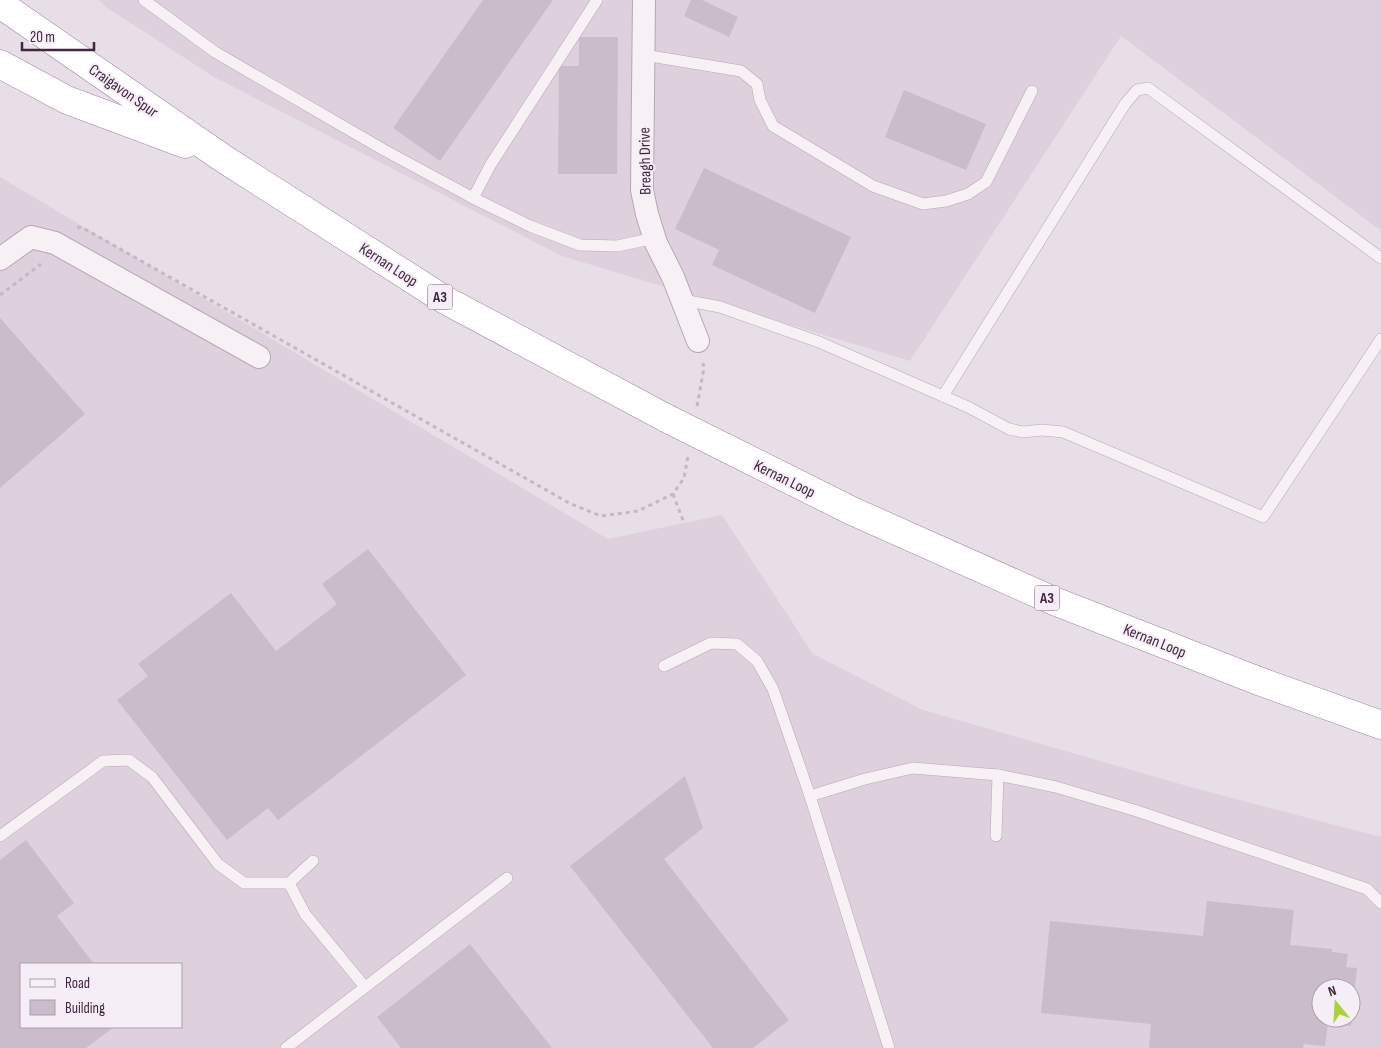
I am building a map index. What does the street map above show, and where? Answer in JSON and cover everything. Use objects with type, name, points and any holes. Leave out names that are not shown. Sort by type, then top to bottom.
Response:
[{"type":"highway","points":[[28,0],[111,80]]},
{"type":"highway","name":"Craigavon Spur","points":[[0,4],[224,159]]},
{"type":"highway","points":[[0,64],[67,100],[224,159]]},
{"type":"highway","name":"Kernan Loop","points":[[224,159],[445,300],[666,418],[852,511],[1054,601],[1256,680],[1381,725]]},
{"type":"street","name":"Breagh Drive","points":[[644,0],[642,190],[655,238],[683,300],[698,341]]},
{"type":"street","points":[[0,259],[31,237],[55,243],[259,357]]},
{"type":"lane","points":[[144,0],[215,52],[384,150],[530,226],[580,245],[617,246],[655,238]]},
{"type":"lane","points":[[473,198],[491,164],[597,0]]},
{"type":"lane","points":[[644,55],[741,71],[757,84],[760,100],[773,126],[873,186],[923,204],[946,201],[968,194],[986,182],[1032,91]]},
{"type":"lane","points":[[944,396],[1119,112],[1137,90],[1148,88],[1381,258]]},
{"type":"lane","points":[[683,300],[720,307],[819,342],[968,407],[1009,430],[1063,432],[1263,517],[1381,339]]},
{"type":"lane","points":[[664,666],[711,643],[737,644],[757,661],[773,689],[810,796],[889,1048]]},
{"type":"lane","points":[[0,836],[103,761],[129,760],[152,777],[218,864],[244,883],[288,883],[313,861]]},
{"type":"lane","points":[[810,796],[866,779],[913,768],[998,775],[1056,787],[1137,811],[1367,889],[1381,903]]},
{"type":"lane","points":[[996,836],[998,775]]},
{"type":"lane","points":[[286,1048],[507,878]]},
{"type":"lane","points":[[288,883],[305,914],[365,987]]},
{"type":"path","points":[[0,296],[47,260],[55,243],[67,227],[83,228],[571,504],[601,516],[638,511],[673,494],[684,478],[689,450]]},
{"type":"path","points":[[696,414],[704,368],[698,341]]},
{"type":"path","points":[[673,494],[684,523]]},
{"type":"shaded area","points":[[99,0],[1381,0],[1381,231],[1121,36],[910,361],[562,256],[214,77],[106,7]]},
{"type":"shaded area","points":[[0,177],[608,539],[722,515],[813,654],[923,710],[1194,788],[1381,837],[1381,1048],[0,1048]]},
{"type":"building","points":[[483,0],[553,0],[440,161],[393,128]]},
{"type":"building","points":[[691,0],[702,0],[738,17],[729,37],[684,16]]},
{"type":"building","points":[[579,37],[618,37],[617,174],[558,174],[559,66],[579,66]]},
{"type":"building","points":[[904,90],[986,124],[966,170],[885,137]]},
{"type":"building","points":[[704,168],[851,237],[815,313],[712,265],[719,250],[675,229]]},
{"type":"building","points":[[0,318],[85,414],[0,488]]},
{"type":"building","points":[[368,549],[466,675],[278,820],[268,808],[227,840],[117,700],[148,676],[138,664],[231,593],[276,651],[337,604],[322,584]]},
{"type":"building","points":[[685,776],[703,828],[664,859],[789,1020],[753,1048],[713,1048],[570,866]]},
{"type":"building","points":[[26,840],[74,903],[57,916],[93,963],[20,963],[20,1028],[113,1028],[86,1048],[0,1048],[0,860]]},
{"type":"building","points":[[1207,901],[1294,910],[1290,945],[1332,949],[1332,952],[1348,954],[1346,967],[1357,968],[1356,978],[1311,978],[1311,1028],[1327,1028],[1325,1046],[1304,1044],[1303,1048],[1149,1048],[1151,1024],[1041,1013],[1050,921],[1203,936]]},
{"type":"building","points":[[470,944],[552,1048],[401,1048],[377,1017]]}]
